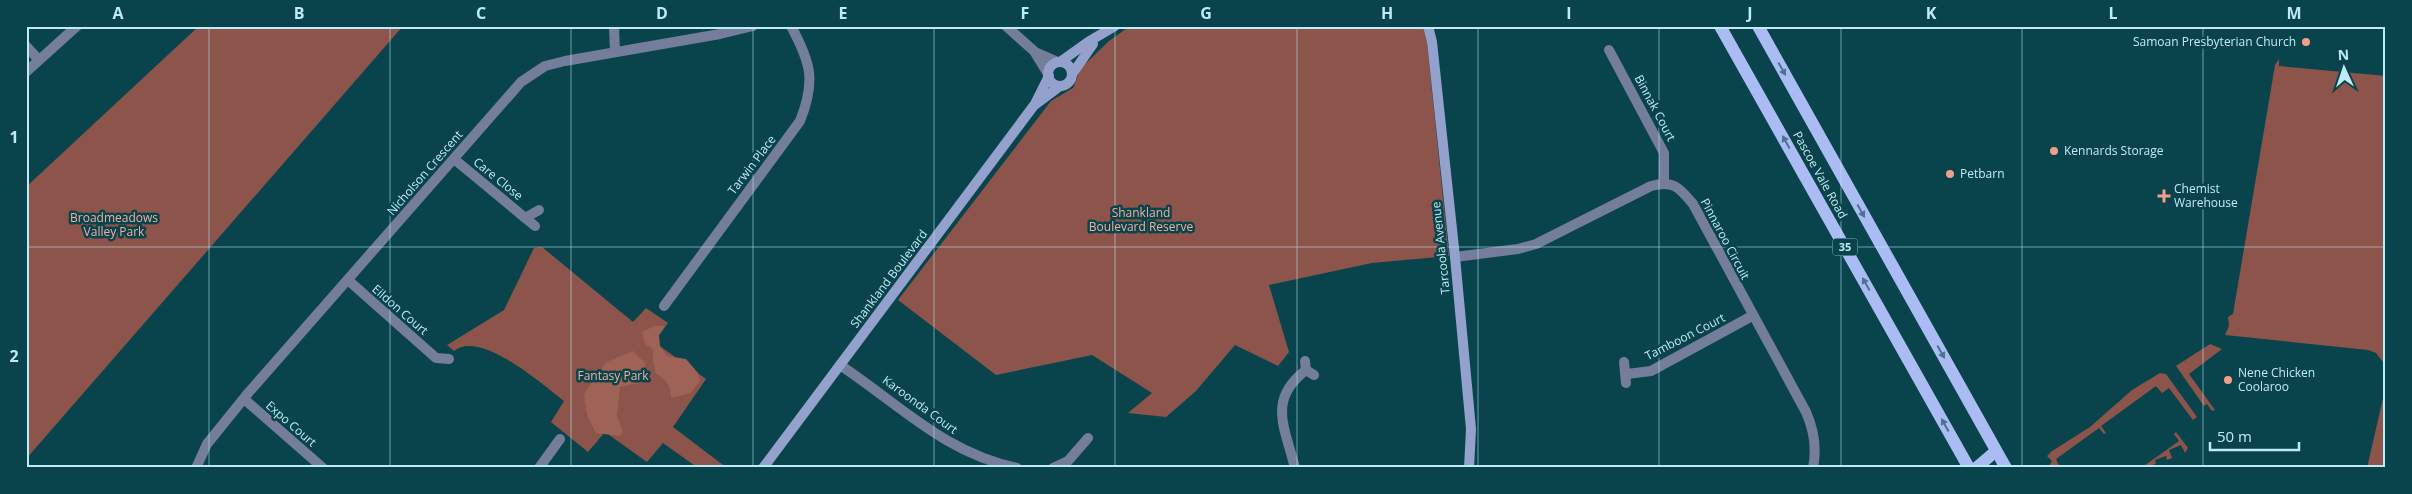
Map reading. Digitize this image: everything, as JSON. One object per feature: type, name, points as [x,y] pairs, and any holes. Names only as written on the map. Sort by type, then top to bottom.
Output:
[{"type":"main road","name":"Pascoe Vale Road","points":[[1720,26],[1969,468]]},
{"type":"main road","name":"Pascoe Vale Road","points":[[1758,26],[2004,465]]},
{"type":"main road","points":[[1976,468],[1996,450]]},
{"type":"main road","points":[[1985,468],[2004,465]]},
{"type":"street","points":[[26,72],[77,26]]},
{"type":"street","points":[[614,26],[615,52]]},
{"type":"street","name":"Nicholson Crescent","points":[[196,468],[207,444],[244,399],[502,102],[532,74],[545,66],[720,34],[753,26]]},
{"type":"street","name":"Tarwin Place","points":[[664,306],[800,121],[810,90],[809,64],[791,26]]},
{"type":"street","points":[[1006,26],[1034,51],[1051,82],[1060,86],[1069,83],[1072,72],[1100,35]]},
{"type":"street","points":[[1048,75],[1051,66],[1115,26]]},
{"type":"street","name":"Tarcoola Avenue","points":[[1428,26],[1433,52],[1455,257],[1470,429],[1469,468]]},
{"type":"street","name":"Binnak Court","points":[[1615,40],[1605,50],[1664,153],[1664,182]]},
{"type":"street","points":[[26,46],[38,60]]},
{"type":"street","points":[[1034,51],[1069,66],[1072,72]]},
{"type":"street","name":"Shankland Boulevard","points":[[763,468],[1035,104],[1048,75]]},
{"type":"street","name":"Shankland Boulevard","points":[[1035,104],[1060,86]]},
{"type":"street","name":"Care Close","points":[[454,159],[535,226]]},
{"type":"street","points":[[1455,257],[1518,249],[1536,244],[1651,186],[1664,182]]},
{"type":"street","name":"Pinnaroo Circuit","points":[[1664,182],[1674,185],[1693,204],[1752,316],[1794,388],[1812,426],[1814,439],[1813,468]]},
{"type":"street","name":"Care Close","points":[[526,218],[540,210]]},
{"type":"street","name":"Eildon Court","points":[[348,280],[432,361],[449,359]]},
{"type":"street","name":"Tamboon Court","points":[[1624,362],[1626,378],[1651,371],[1752,316]]},
{"type":"street","name":"Karoonda Court","points":[[840,365],[952,444],[979,458],[1017,468]]},
{"type":"street","points":[[1295,468],[1284,425],[1283,398],[1294,379],[1308,369]]},
{"type":"street","name":"Expo Court","points":[[244,399],[322,468]]},
{"type":"street","points":[[539,468],[561,438]]},
{"type":"street","points":[[1053,468],[1068,461],[1088,438]]},
{"type":"green space","name":"Broadmeadows Valley Park","points":[[199,26],[403,26],[26,459],[26,187]]},
{"type":"green space","name":"Shankland Boulevard Reserve","points":[[1130,26],[1423,26],[1427,43],[1449,256],[1372,263],[1269,285],[1289,352],[1278,366],[1235,345],[1196,391],[1166,417],[1128,413],[1152,393],[1092,355],[996,375],[898,300],[1051,101],[1073,88],[1081,68],[1109,41]]},
{"type":"green space","points":[[2279,59],[2279,66],[2386,76],[2386,366],[2376,353],[2368,350],[2225,335],[2229,326],[2228,317],[2233,314],[2275,65]]},
{"type":"green space","name":"Fantasy Park","points":[[542,247],[633,322],[646,308],[668,323],[654,342],[706,379],[673,427],[727,468],[698,468],[663,443],[647,462],[605,432],[588,452],[551,422],[564,401],[542,383],[495,353],[479,347],[465,346],[454,351],[447,345],[504,310],[534,248]]},
{"type":"green space","points":[[654,326],[665,326],[659,335],[660,346],[667,356],[686,359],[698,373],[700,381],[691,393],[671,398],[668,383],[656,374],[653,349],[645,344],[642,332]]},
{"type":"green space","points":[[2210,344],[2222,349],[2189,374],[2215,410],[2212,411],[2207,404],[2204,406],[2176,366]]},
{"type":"green space","points":[[633,351],[645,363],[645,382],[620,387],[617,416],[623,432],[620,436],[596,433],[587,415],[584,394],[606,362]]},
{"type":"green space","points":[[2160,373],[2166,374],[2197,417],[2193,420],[2169,388],[2162,393],[2156,386],[2101,426],[2106,433],[2104,434],[2099,428],[2056,459],[2060,468],[2048,468],[2052,461],[2047,456],[2052,451],[2090,427],[2132,390]]},
{"type":"green space","points":[[2386,385],[2386,450],[2382,468],[2367,468]]},
{"type":"green space","points":[[2176,432],[2188,448],[2185,453],[2181,445],[2169,450],[2172,458],[2167,460],[2166,456],[2155,460],[2156,464],[2141,468],[2179,441],[2174,434]]},
{"type":"place","name":"Samoan Presbyterian Church","points":[[2306,42]]},
{"type":"place","name":"Kennards Storage","points":[[2054,151]]},
{"type":"place","name":"Petbarn","points":[[1950,174]]},
{"type":"place","name":"Chemist Warehouse","points":[[2164,196]]},
{"type":"place","name":"Nene Chicken Coolaroo","points":[[2228,380]]}]
